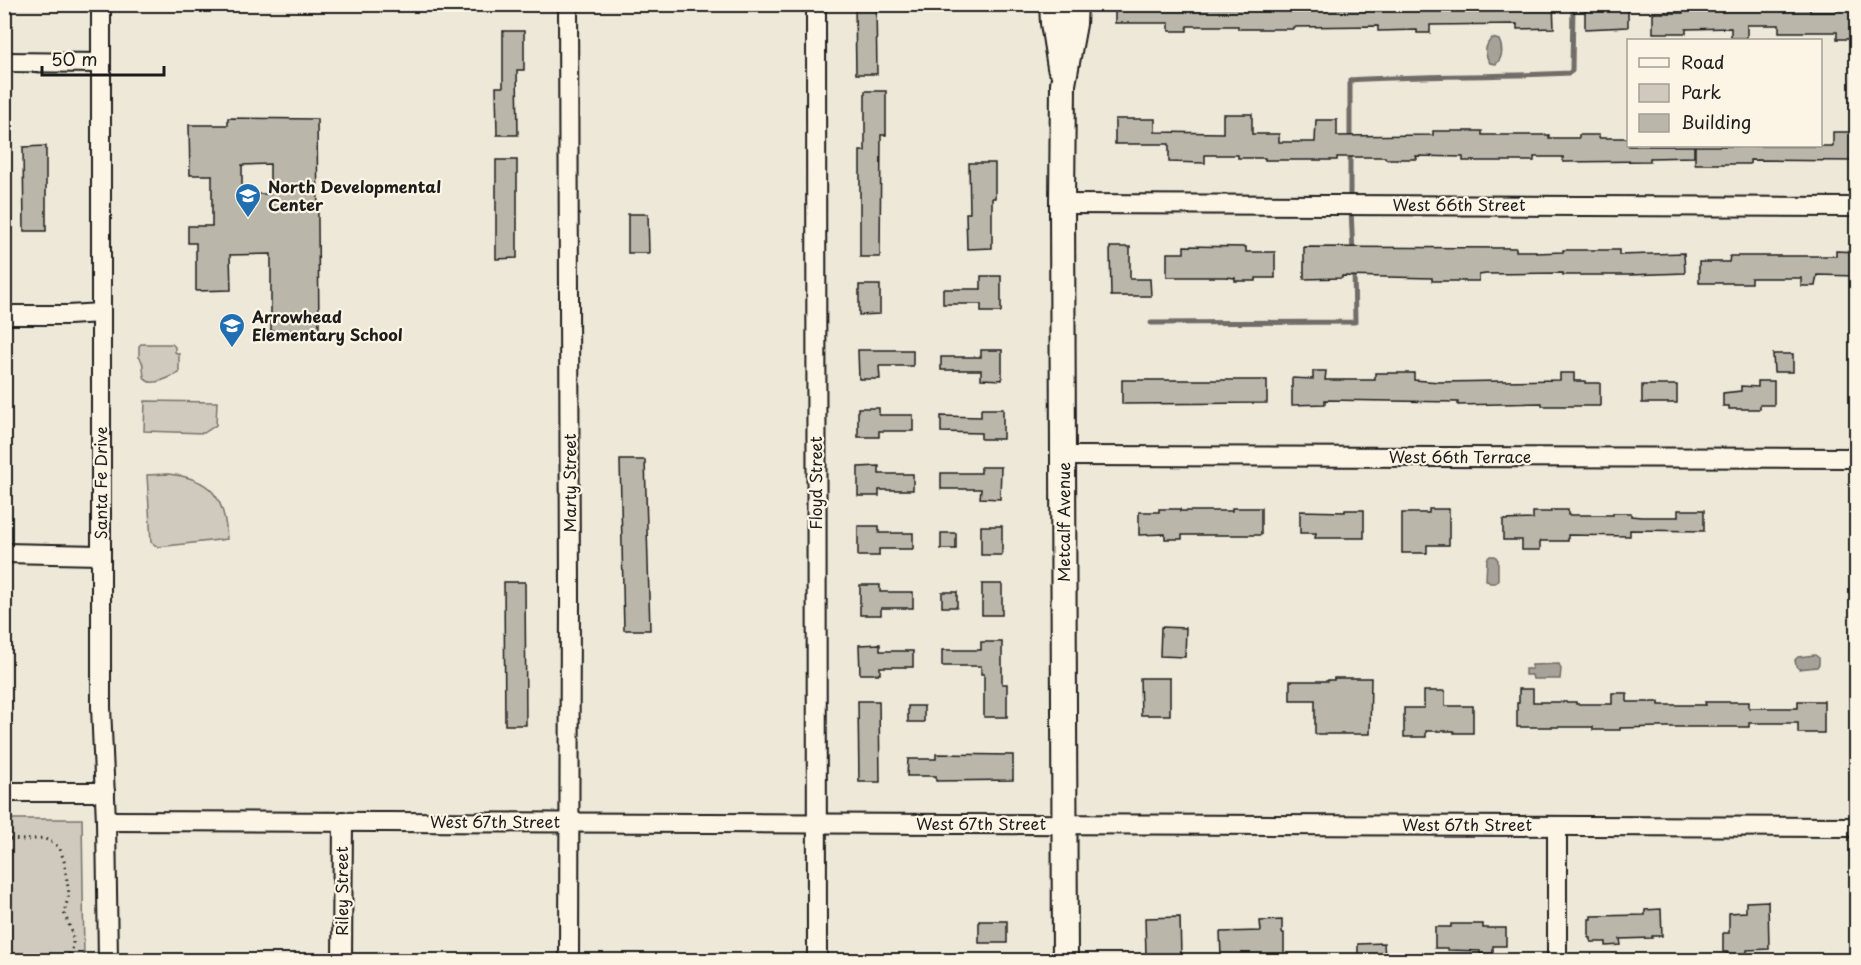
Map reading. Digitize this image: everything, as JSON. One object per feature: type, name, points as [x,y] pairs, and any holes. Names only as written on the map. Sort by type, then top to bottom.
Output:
[{"type":"main road","name":"Metcalf Avenue","points":[[1052,4],[1063,84],[1065,960]]},
{"type":"main road","name":"Metcalf Avenue","points":[[1063,84],[1074,24],[1075,4]]},
{"type":"street","name":"Santa Fe Drive","points":[[101,4],[101,707],[106,821],[108,960]]},
{"type":"street","name":"Marty Street","points":[[568,4],[569,960]]},
{"type":"street","name":"Floyd Street","points":[[816,4],[817,960]]},
{"type":"street","points":[[4,62],[101,63]]},
{"type":"street","name":"West 66th Street","points":[[1062,204],[1857,207]]},
{"type":"street","points":[[4,315],[101,313]]},
{"type":"street","name":"West 66th Terrace","points":[[1064,456],[1857,458]]},
{"type":"street","points":[[4,553],[100,555]]},
{"type":"street","points":[[4,792],[105,792]]},
{"type":"street","name":"West 67th Street","points":[[106,821],[1857,827]]},
{"type":"street","name":"Riley Street","points":[[342,960],[343,821]]},
{"type":"street","points":[[1557,826],[1557,960]]},
{"type":"path","points":[[4,839],[43,838],[60,849],[69,894],[64,913],[73,939],[73,947],[66,960]]},
{"type":"green space","points":[[141,344],[172,344],[175,352],[179,354],[179,373],[159,381],[146,380],[139,357]]},
{"type":"green space","points":[[145,401],[217,402],[216,425],[204,433],[144,431]]},
{"type":"green space","points":[[168,474],[195,480],[213,492],[223,512],[227,539],[158,547],[151,542],[147,475]]},
{"type":"green space","points":[[5,819],[82,819],[84,960],[5,960]]},
{"type":"shaded area","points":[[1492,38],[1499,40],[1501,46],[1502,53],[1496,64],[1490,63],[1486,53]]},
{"type":"shaded area","points":[[1495,556],[1498,560],[1498,581],[1495,583],[1486,580],[1487,559]]},
{"type":"shaded area","points":[[1815,655],[1819,658],[1817,667],[1799,669],[1796,666],[1795,660],[1798,657]]},
{"type":"shaded area","points":[[1559,664],[1560,679],[1533,679],[1532,675],[1525,675],[1525,669],[1532,669],[1532,665]]},
{"type":"building","points":[[855,4],[876,4],[877,74],[856,74]]},
{"type":"building","points":[[1115,4],[1238,7],[1238,4],[1270,4],[1270,8],[1360,7],[1360,9],[1395,8],[1395,4],[1430,4],[1430,7],[1473,6],[1477,11],[1517,10],[1517,5],[1553,4],[1554,28],[1517,29],[1517,24],[1430,25],[1430,33],[1417,33],[1417,30],[1378,31],[1378,26],[1238,29],[1238,26],[1187,26],[1187,31],[1169,31],[1169,23],[1115,23]]},
{"type":"building","points":[[1585,4],[1628,5],[1628,27],[1585,29]]},
{"type":"building","points":[[1810,4],[1810,12],[1837,12],[1837,6],[1857,6],[1857,39],[1837,39],[1837,32],[1779,32],[1779,25],[1747,25],[1747,38],[1731,38],[1731,28],[1686,29],[1686,33],[1653,33],[1653,13],[1683,13],[1683,8],[1711,8],[1710,5]]},
{"type":"building","points":[[503,31],[524,31],[524,70],[517,70],[518,135],[497,135],[496,87],[503,87]]},
{"type":"building","points":[[865,91],[886,91],[886,135],[881,135],[880,257],[860,257],[860,151],[865,151]]},
{"type":"building","points":[[1223,114],[1252,114],[1252,134],[1279,134],[1279,142],[1315,142],[1316,120],[1337,120],[1337,136],[1433,135],[1433,131],[1482,131],[1482,135],[1549,135],[1549,138],[1599,135],[1599,138],[1627,138],[1627,147],[1694,147],[1694,157],[1650,158],[1650,161],[1563,162],[1563,157],[1534,157],[1534,161],[1463,161],[1463,157],[1416,156],[1417,159],[1337,157],[1337,160],[1265,160],[1265,158],[1238,158],[1238,155],[1205,155],[1205,163],[1169,162],[1169,144],[1115,144],[1115,119],[1155,119],[1155,132],[1223,133]]},
{"type":"building","name":"Arrowhead Elementary School","points":[[228,118],[317,119],[319,330],[271,331],[271,254],[230,255],[231,290],[196,291],[196,243],[188,243],[188,226],[212,226],[212,175],[190,175],[189,125],[228,125]],"holes":[[[270,164],[270,194],[242,194],[242,165]]]},
{"type":"building","points":[[1833,132],[1857,132],[1855,161],[1750,160],[1750,164],[1695,164],[1695,147],[1833,146]]},
{"type":"building","points":[[46,146],[46,231],[24,231],[23,147]]},
{"type":"building","points":[[496,160],[517,160],[517,258],[496,259]]},
{"type":"building","points":[[969,163],[995,163],[992,248],[967,249],[966,213],[970,213]]},
{"type":"building","points":[[628,214],[648,214],[649,253],[628,253]]},
{"type":"building","points":[[1184,246],[1246,247],[1246,252],[1275,252],[1275,278],[1235,281],[1235,278],[1226,277],[1167,277],[1167,253],[1184,253]]},
{"type":"building","points":[[1110,247],[1130,247],[1130,279],[1150,279],[1151,296],[1111,296]]},
{"type":"building","points":[[1304,247],[1516,248],[1516,251],[1536,251],[1536,253],[1563,252],[1563,250],[1619,250],[1619,255],[1684,253],[1685,273],[1486,274],[1479,275],[1479,281],[1342,276],[1342,278],[1304,279]]},
{"type":"building","points":[[1836,251],[1857,252],[1857,276],[1817,275],[1815,286],[1801,286],[1801,278],[1751,278],[1751,283],[1699,283],[1699,262],[1729,262],[1730,256],[1836,256]]},
{"type":"building","points":[[981,276],[1001,276],[1001,312],[981,312],[981,304],[943,304],[943,289],[981,289]]},
{"type":"building","points":[[859,285],[880,285],[880,314],[859,315]]},
{"type":"building","points":[[858,350],[913,350],[913,366],[879,366],[880,379],[859,379]]},
{"type":"building","points":[[981,350],[1002,350],[1002,380],[981,379],[981,370],[941,370],[941,357],[981,357]]},
{"type":"building","points":[[1773,354],[1793,354],[1793,372],[1774,372]]},
{"type":"building","points":[[1313,371],[1326,371],[1325,380],[1375,380],[1375,373],[1414,373],[1414,380],[1440,382],[1560,380],[1560,373],[1574,373],[1574,381],[1600,383],[1600,406],[1542,406],[1542,403],[1458,405],[1458,402],[1325,400],[1325,404],[1292,405],[1292,378],[1313,379]]},
{"type":"building","points":[[1122,380],[1267,380],[1267,403],[1122,404]]},
{"type":"building","points":[[1758,381],[1774,381],[1774,405],[1760,405],[1760,409],[1729,409],[1729,406],[1723,406],[1723,393],[1741,391],[1741,386],[1758,387]]},
{"type":"building","points":[[1642,385],[1677,385],[1677,403],[1642,403]]},
{"type":"building","points":[[858,408],[879,408],[879,415],[913,415],[913,431],[879,431],[879,437],[858,437]]},
{"type":"building","points":[[981,409],[1003,409],[1003,439],[981,439],[981,433],[941,432],[941,416],[981,417]]},
{"type":"building","points":[[620,460],[645,460],[650,630],[624,630]]},
{"type":"building","points":[[879,466],[879,474],[913,474],[913,490],[879,490],[879,496],[858,496],[858,467]]},
{"type":"building","points":[[981,467],[1001,467],[1000,499],[980,498],[981,489],[941,489],[941,473],[981,473]]},
{"type":"building","points":[[1232,508],[1261,508],[1261,535],[1182,535],[1182,539],[1165,539],[1165,534],[1139,535],[1139,512],[1159,512],[1159,509],[1232,511]]},
{"type":"building","points":[[1429,509],[1449,509],[1449,545],[1427,545],[1427,553],[1402,553],[1402,513],[1429,513]]},
{"type":"building","points":[[1345,510],[1364,510],[1364,538],[1315,538],[1316,533],[1300,533],[1300,511],[1345,512]]},
{"type":"building","points":[[1551,510],[1568,510],[1568,515],[1631,513],[1631,516],[1641,517],[1678,517],[1678,510],[1704,510],[1704,531],[1630,530],[1630,536],[1568,535],[1568,541],[1540,541],[1540,550],[1522,550],[1522,540],[1503,540],[1503,520],[1533,519],[1533,512],[1551,512]]},
{"type":"building","points":[[858,526],[879,526],[879,533],[913,533],[913,549],[879,549],[879,556],[858,556]]},
{"type":"building","points":[[981,526],[1002,526],[1002,555],[981,555]]},
{"type":"building","points":[[941,533],[956,533],[956,549],[941,549]]},
{"type":"building","points":[[504,582],[525,582],[526,725],[505,725]]},
{"type":"building","points":[[982,584],[1002,584],[1002,615],[982,615]]},
{"type":"building","points":[[860,585],[880,585],[880,592],[913,592],[913,608],[881,608],[881,615],[860,615]]},
{"type":"building","points":[[942,592],[957,592],[957,607],[942,607]]},
{"type":"building","points":[[1161,627],[1186,628],[1185,657],[1160,656]]},
{"type":"building","points":[[981,642],[1002,642],[1002,684],[1007,684],[1007,717],[984,717],[984,674],[981,674],[981,666],[942,666],[942,650],[981,650]]},
{"type":"building","points":[[880,644],[880,651],[913,651],[913,667],[880,667],[880,674],[860,674],[859,645]]},
{"type":"building","points":[[1140,678],[1170,678],[1170,715],[1141,715]]},
{"type":"building","points":[[1334,678],[1371,678],[1370,734],[1315,734],[1315,700],[1290,700],[1290,681],[1328,681]]},
{"type":"building","points":[[1519,689],[1533,689],[1533,702],[1576,702],[1576,704],[1612,704],[1612,693],[1627,693],[1627,702],[1659,702],[1659,705],[1749,702],[1749,708],[1798,708],[1798,701],[1824,701],[1824,733],[1798,733],[1798,723],[1749,723],[1749,727],[1659,727],[1620,728],[1620,730],[1593,730],[1593,727],[1517,727]]},
{"type":"building","points":[[1424,691],[1445,691],[1445,706],[1473,706],[1473,733],[1426,731],[1426,737],[1404,737],[1404,708],[1424,708]]},
{"type":"building","points":[[858,701],[879,701],[880,782],[859,782]]},
{"type":"building","points":[[908,706],[924,706],[924,722],[908,722]]},
{"type":"building","points":[[936,754],[1013,755],[1013,780],[936,781],[936,776],[907,776],[908,759],[936,759]]},
{"type":"building","points":[[1768,901],[1769,949],[1747,950],[1747,959],[1727,959],[1727,952],[1723,952],[1723,933],[1729,933],[1729,913],[1746,912],[1746,902]]},
{"type":"building","points":[[1661,909],[1662,936],[1620,939],[1621,945],[1606,946],[1606,942],[1591,942],[1589,938],[1591,916],[1645,915],[1645,910]]},
{"type":"building","points":[[1180,917],[1181,955],[1146,956],[1145,918]]},
{"type":"building","points":[[1282,920],[1284,956],[1221,956],[1220,932],[1261,931],[1260,921]]},
{"type":"building","points":[[979,921],[1007,921],[1007,943],[979,943]]},
{"type":"building","points":[[1451,924],[1483,924],[1483,928],[1506,928],[1506,946],[1493,946],[1493,954],[1435,948],[1435,927],[1451,927]]},
{"type":"building","points":[[1384,943],[1385,960],[1358,960],[1358,944]]},
{"type":"waterway","points":[[1350,140],[1350,80],[1569,73],[1572,71],[1573,4]]},
{"type":"waterway","points":[[1350,150],[1350,200]]},
{"type":"waterway","points":[[1351,210],[1353,254]]},
{"type":"waterway","points":[[1151,323],[1355,322],[1354,270]]},
{"type":"place","name":"North Developmental Center","points":[[248,219]]},
{"type":"place","name":"Arrowhead Elementary School","points":[[232,349]]}]
